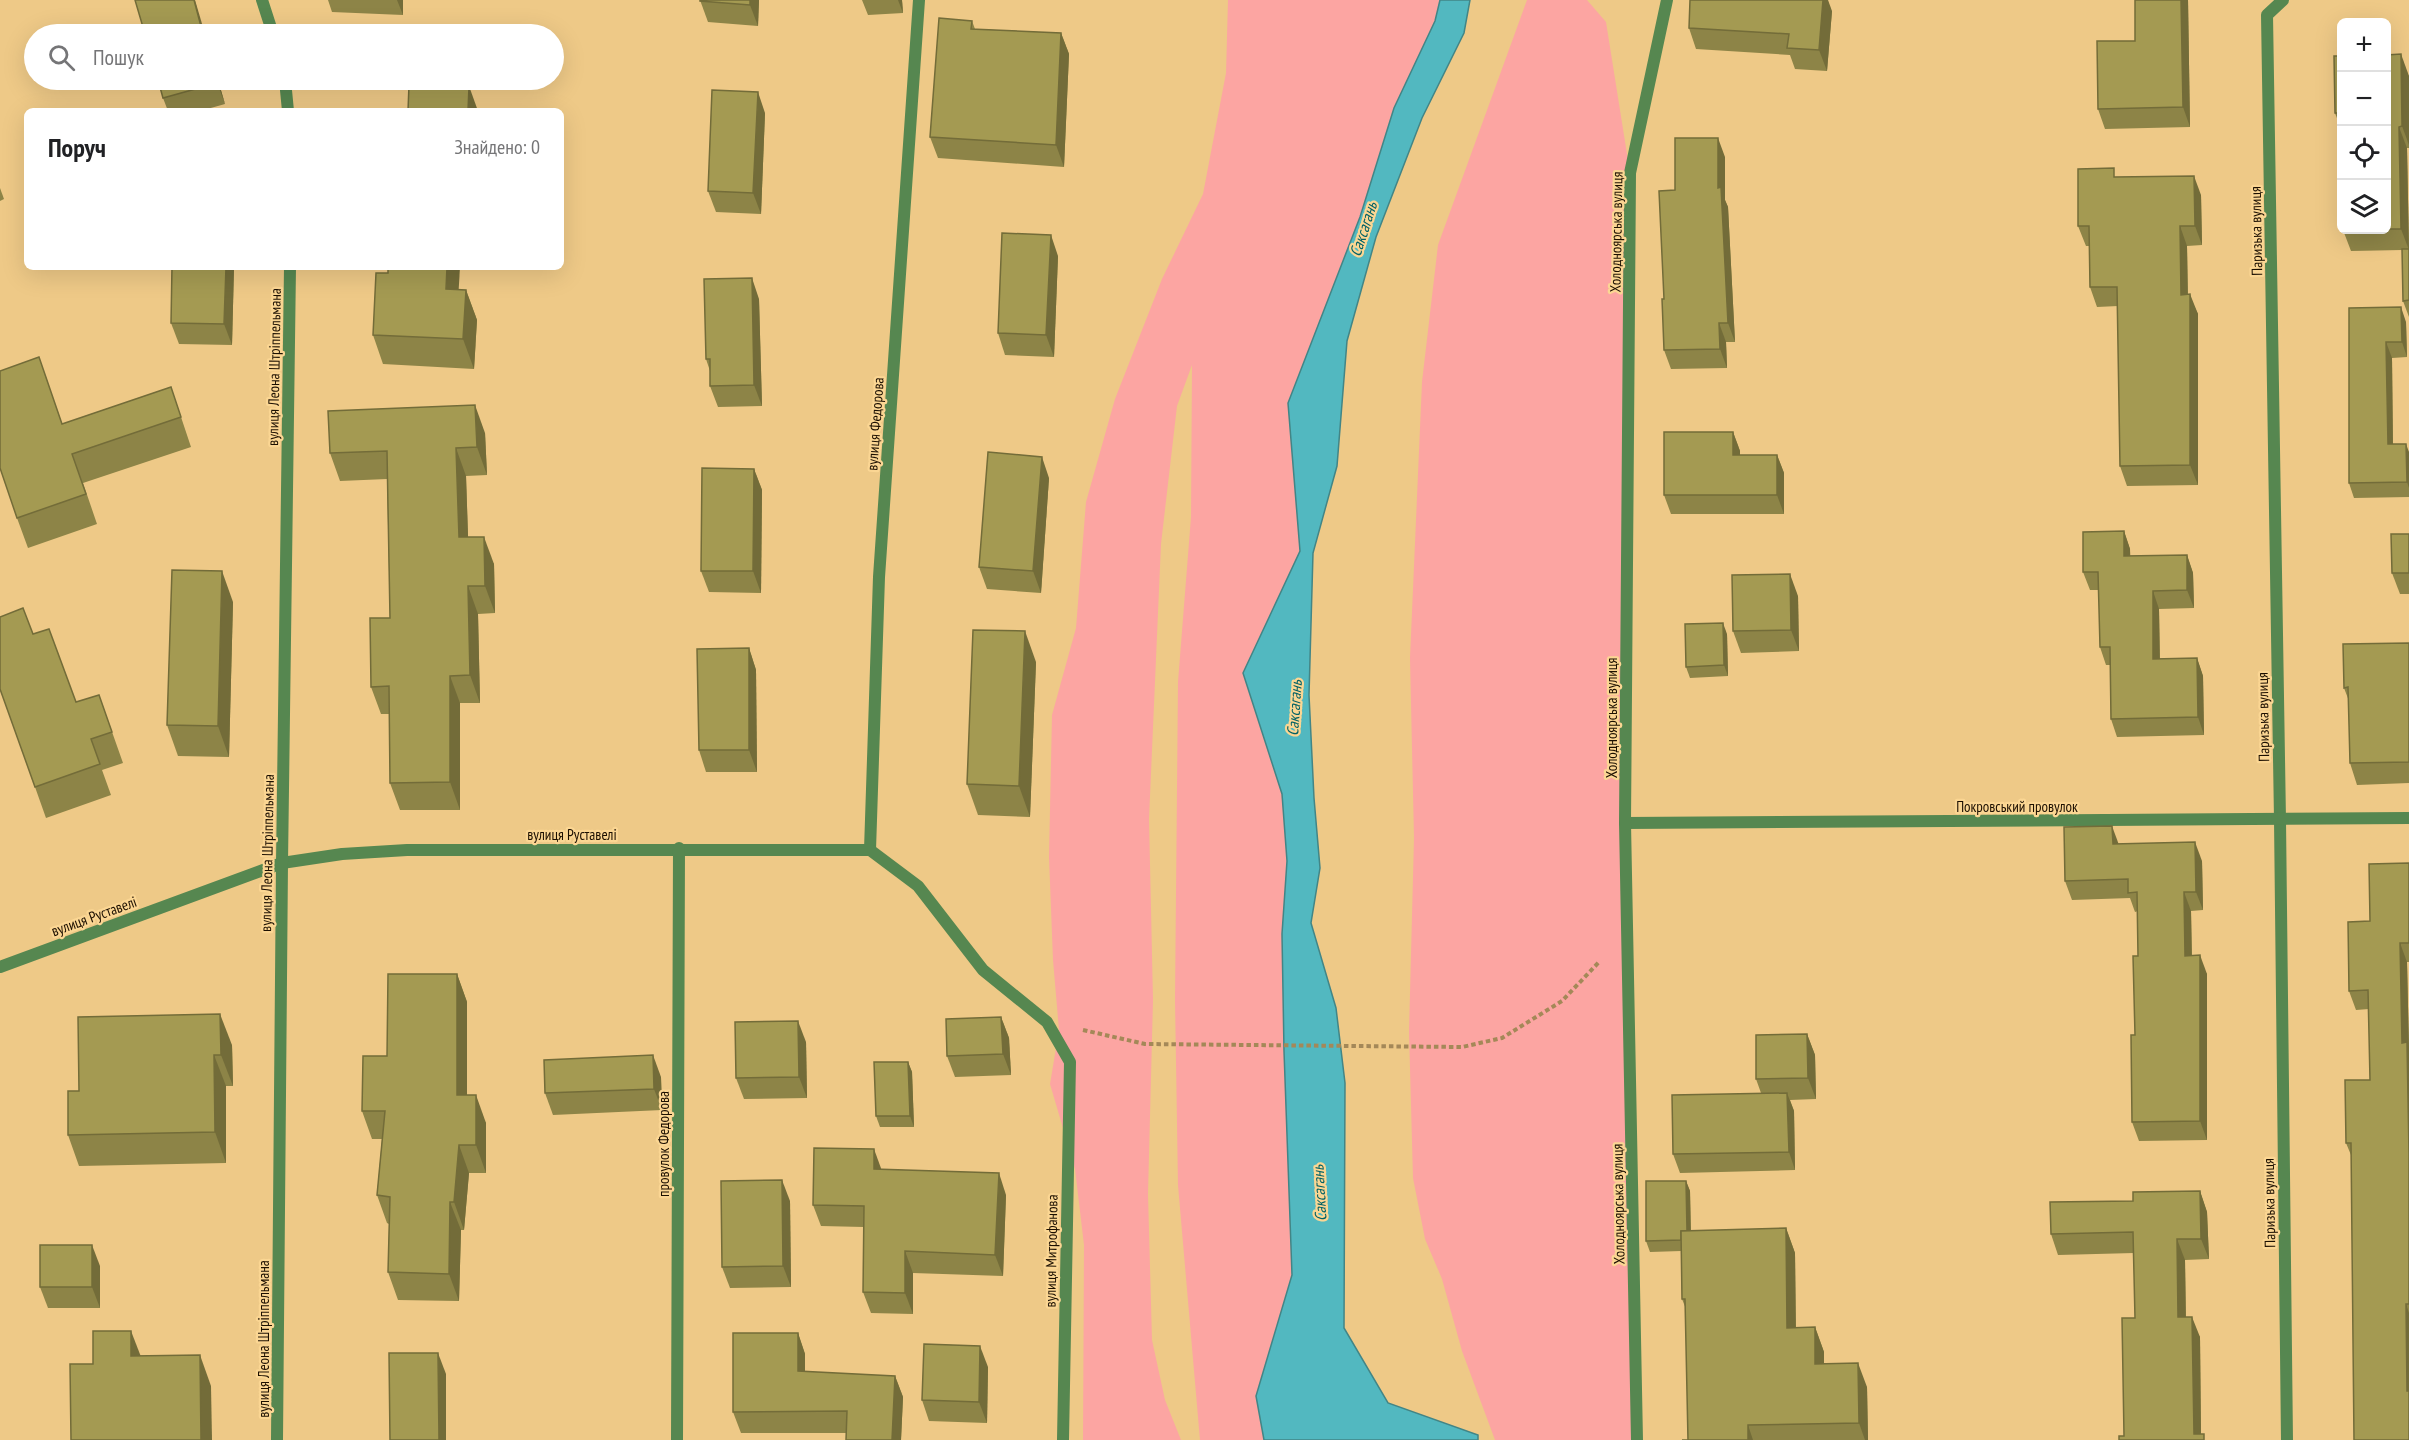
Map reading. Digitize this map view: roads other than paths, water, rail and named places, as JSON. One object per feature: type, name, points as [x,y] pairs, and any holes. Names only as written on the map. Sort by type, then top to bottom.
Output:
[{"type":"street","points":[[262,0],[270,24]]},
{"type":"street","name":"вулиця Федорова","points":[[870,850],[879,577],[919,0]]},
{"type":"street","name":"Холодноярська вулиця","points":[[1637,1440],[1625,823],[1630,173],[1667,0]]},
{"type":"street","name":"Паризька вулиця","points":[[2283,0],[2267,15],[2287,1440]]},
{"type":"street","points":[[286,90],[288,108]]},
{"type":"street","name":"вулиця Леона Штріппельмана","points":[[277,1440],[290,270]]},
{"type":"street","name":"Покровський провулок","points":[[1625,823],[2409,818]]},
{"type":"street","name":"вулиця Руставелі","points":[[0,967],[282,863],[342,854],[407,850],[680,848],[870,850]]},
{"type":"street","name":"провулок Федорова","points":[[676,1440],[680,848]]},
{"type":"street","name":"вулиця Митрофанова","points":[[870,850],[918,886],[983,970],[1047,1022],[1070,1062],[1063,1440]]},
{"type":"water","name":"Саксагань","points":[[1440,0],[1470,0],[1464,33],[1422,118],[1376,237],[1347,341],[1337,466],[1313,553],[1309,695],[1320,868],[1311,923],[1336,1008],[1345,1083],[1344,1328],[1388,1403],[1478,1435],[1478,1440],[1264,1440],[1256,1396],[1292,1275],[1282,934],[1287,861],[1282,794],[1243,673],[1300,551],[1288,403],[1360,217],[1394,108],[1435,21]]}]
